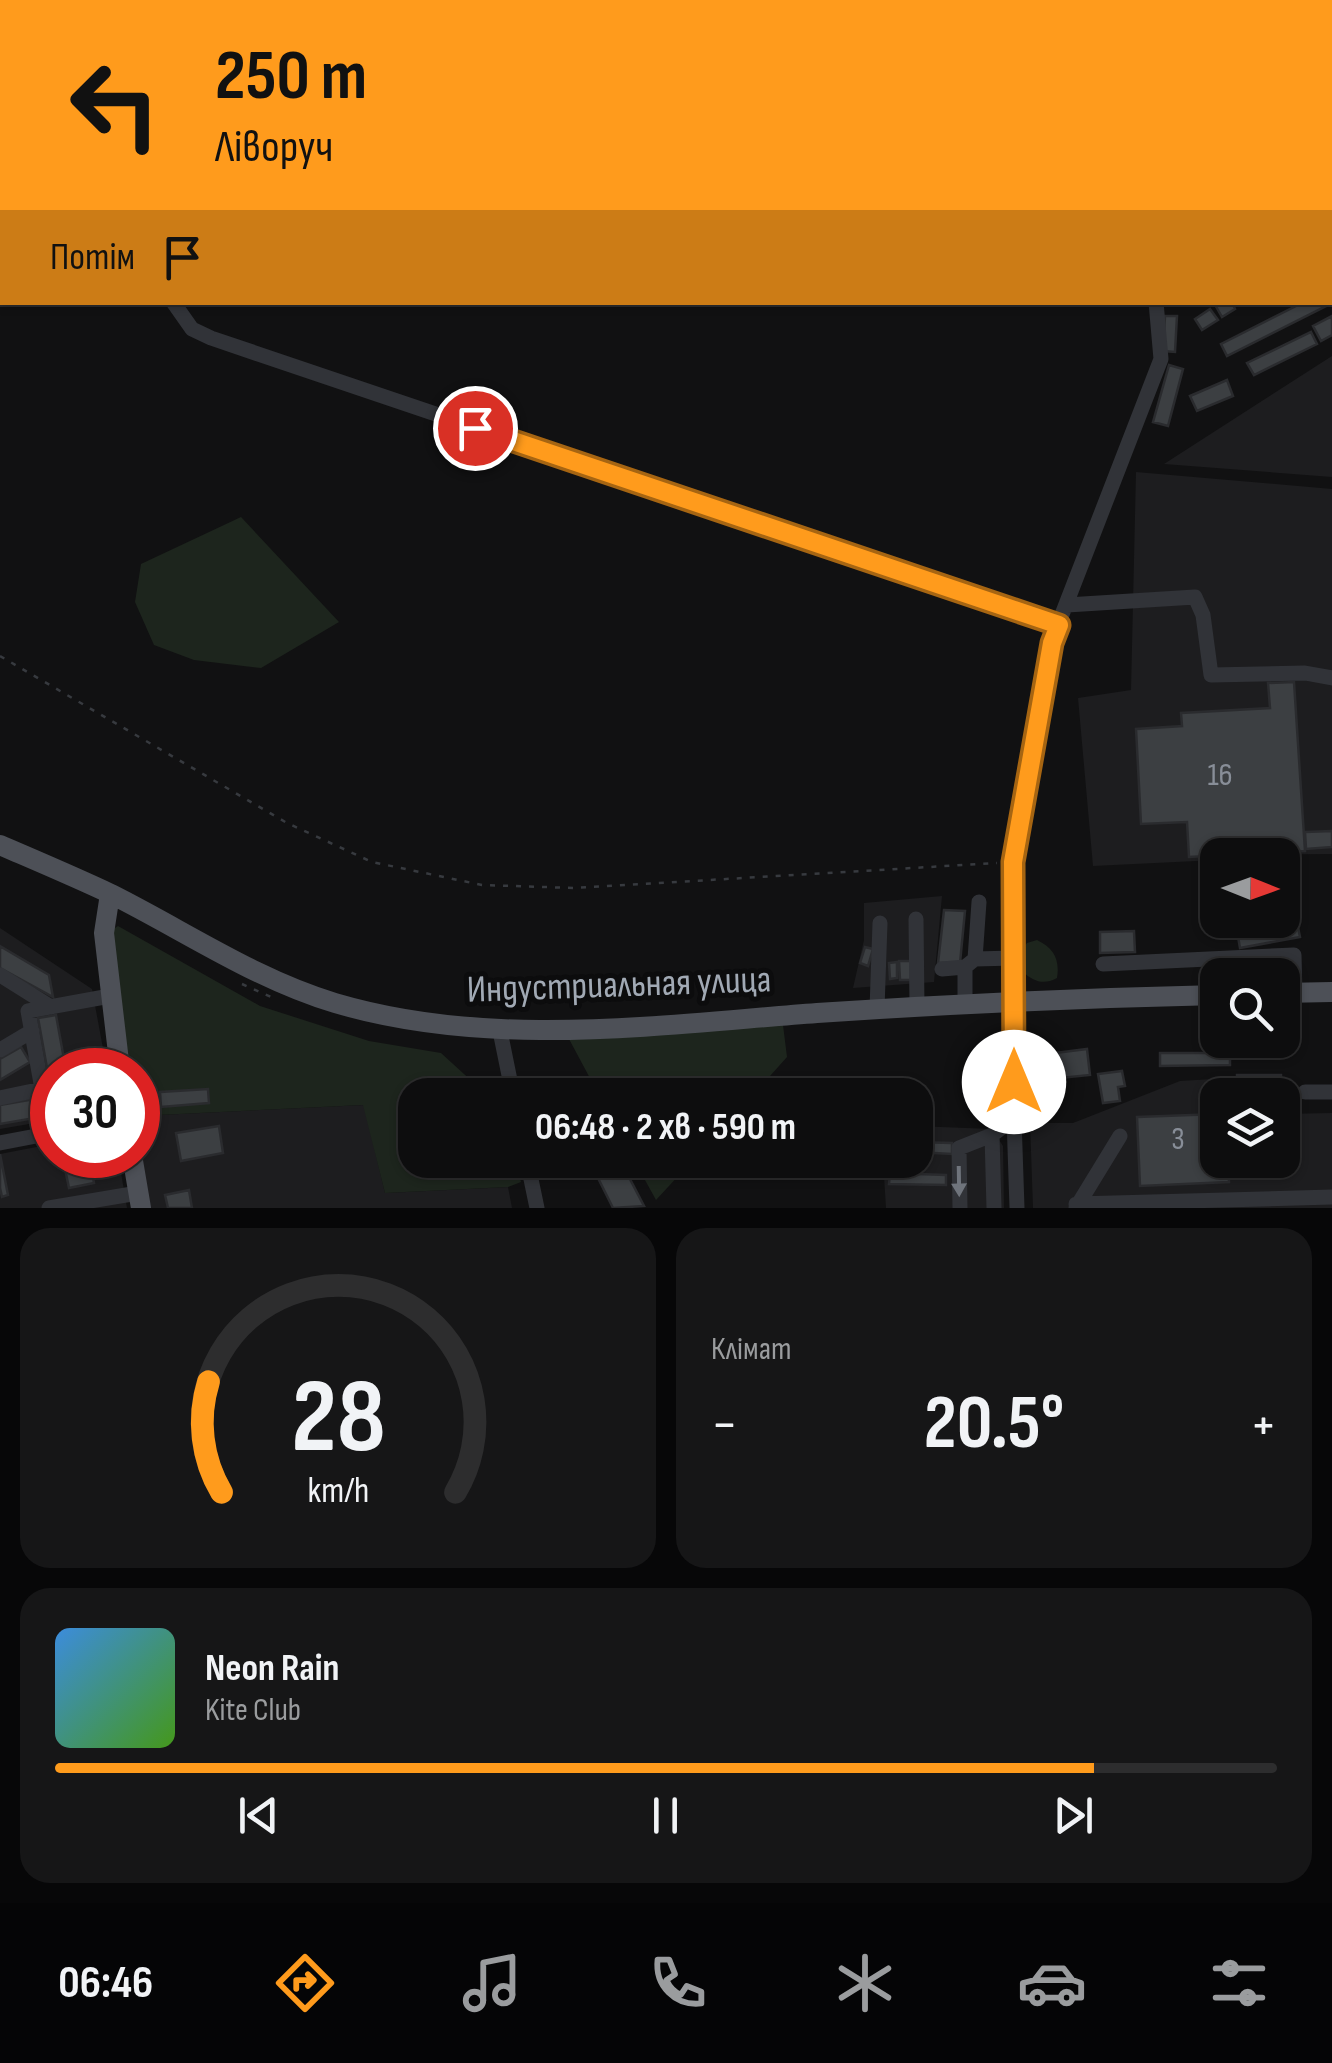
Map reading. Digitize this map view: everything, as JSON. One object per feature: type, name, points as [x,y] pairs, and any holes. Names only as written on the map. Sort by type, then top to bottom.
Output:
[{"type":"main road","name":"Индустриальная улица","points":[[0,845],[110,894],[271,980],[320,997],[424,1022],[500,1030],[623,1027],[1014,1000],[1200,995]]},
{"type":"main road","points":[[110,894],[104,933],[117,1048]]},
{"type":"main road","points":[[1300,993],[1332,992]]},
{"type":"street","points":[[175,305],[192,330],[211,338],[1059,625]]},
{"type":"street","points":[[1018,1208],[1013,862],[1052,643],[1161,359],[1156,305]]},
{"type":"street","points":[[1066,605],[1195,597],[1204,616],[1210,675],[1305,673],[1332,678]]},
{"type":"street","points":[[965,1003],[979,902]]},
{"type":"street","points":[[916,919],[917,1006]]},
{"type":"street","points":[[877,1009],[880,922]]},
{"type":"street","points":[[1230,958],[1294,955],[1294,958]]},
{"type":"street","points":[[942,969],[1014,958]]},
{"type":"street","points":[[1103,964],[1200,959]]},
{"type":"street","points":[[0,975],[52,1007]]},
{"type":"street","points":[[0,1098],[42,1089],[28,1011],[110,996]]},
{"type":"street","points":[[500,1030],[510,1078]]},
{"type":"street","points":[[0,1050],[32,1032]]},
{"type":"street","points":[[1306,1092],[1332,1092]]},
{"type":"street","points":[[960,1208],[959,1148],[992,1135],[1014,1118]]},
{"type":"street","points":[[992,1135],[994,1208]]},
{"type":"street","points":[[1076,1206],[1120,1136]]},
{"type":"street","points":[[0,1143],[30,1137]]},
{"type":"street","points":[[531,1178],[537,1208]]},
{"type":"street","points":[[1076,1206],[1314,1203],[1332,1197]]},
{"type":"street","points":[[49,1208],[140,1201]]},
{"type":"path","points":[[0,656],[287,823],[372,862],[482,886],[574,888],[1013,862]]},
{"type":"shaded area","points":[[1332,356],[1332,477],[1164,464]]},
{"type":"shaded area","points":[[1136,472],[1332,489],[1332,854],[1300,854],[1300,838],[1200,838],[1200,861],[1093,866],[1078,698],[1131,690]]},
{"type":"shaded area","points":[[241,517],[339,622],[261,668],[194,660],[154,645],[135,602],[141,564]]},
{"type":"shaded area","points":[[942,896],[934,982],[853,988],[864,940],[864,903]]},
{"type":"shaded area","points":[[118,926],[260,1006],[369,1041],[441,1053],[468,1078],[398,1078],[398,1178],[520,1178],[521,1182],[508,1187],[385,1193],[363,1105],[160,1115],[160,1048],[122,1048],[107,933]]},
{"type":"shaded area","points":[[0,928],[92,989],[103,1048],[30,1048],[30,1124],[0,1129]]},
{"type":"shaded area","points":[[1037,940],[1052,951],[1058,966],[1057,978],[1039,981],[1023,972],[1023,948]]},
{"type":"shaded area","points":[[783,1025],[787,1057],[768,1078],[590,1078],[569,1039]]},
{"type":"shaded area","points":[[1200,1080],[1200,1178],[1300,1178],[1300,1114],[1332,1113],[1332,1208],[1033,1208],[1030,1123],[1073,1123],[1180,1081]]},
{"type":"shaded area","points":[[364,1105],[385,1193],[508,1187],[512,1208],[147,1208],[142,1178],[160,1178],[160,1115]]},
{"type":"shaded area","points":[[933,1127],[992,1129],[1003,1146],[1004,1208],[886,1208],[884,1178],[933,1178]]},
{"type":"shaded area","points":[[30,1148],[30,1178],[122,1178],[127,1208],[0,1208],[0,1154]]},
{"type":"shaded area","points":[[644,1178],[676,1178],[656,1200]]},
{"type":"building","points":[[1215,305],[1233,305],[1235,309],[1222,317]]},
{"type":"building","points":[[1298,305],[1328,305],[1227,356],[1221,344]]},
{"type":"building","points":[[1210,309],[1218,320],[1202,330],[1195,319]]},
{"type":"building","points":[[1165,316],[1177,316],[1175,352],[1163,351]]},
{"type":"building","points":[[1332,316],[1332,335],[1321,341],[1313,326]]},
{"type":"building","points":[[1311,332],[1317,344],[1254,375],[1247,363]]},
{"type":"building","points":[[1169,365],[1183,369],[1168,426],[1153,422]]},
{"type":"building","points":[[1227,380],[1233,396],[1197,411],[1190,396]]},
{"type":"building","points":[[1294,682],[1305,851],[1300,851],[1300,838],[1200,838],[1200,856],[1189,857],[1187,822],[1141,824],[1136,729],[1182,726],[1181,713],[1270,708],[1268,683]]},
{"type":"building","points":[[1332,831],[1332,847],[1306,849],[1305,832]]},
{"type":"building","points":[[944,910],[965,911],[960,963],[938,963]]},
{"type":"building","points":[[1134,931],[1135,952],[1100,953],[1100,932]]},
{"type":"building","points":[[1238,938],[1295,938],[1240,948]]},
{"type":"building","points":[[0,946],[49,975],[53,997],[0,968]]},
{"type":"building","points":[[865,947],[873,949],[868,966],[860,963]]},
{"type":"building","points":[[899,961],[911,961],[911,980],[900,980]]},
{"type":"building","points":[[897,962],[897,978],[890,979],[889,963]]},
{"type":"building","points":[[56,1015],[62,1048],[43,1048],[38,1018]]},
{"type":"building","points":[[21,1047],[30,1062],[0,1080],[0,1059]]},
{"type":"building","points":[[1087,1049],[1090,1075],[1051,1079],[1047,1054]]},
{"type":"building","points":[[1160,1053],[1230,1058],[1230,1065],[1160,1066]]},
{"type":"building","points":[[1122,1071],[1125,1086],[1118,1087],[1120,1101],[1103,1103],[1098,1074]]},
{"type":"building","points":[[1237,1075],[1281,1075],[1281,1078]]},
{"type":"building","points":[[208,1089],[209,1103],[161,1107],[160,1092]]},
{"type":"building","points":[[30,1100],[30,1119],[0,1124],[0,1105]]},
{"type":"building","points":[[1200,1115],[1200,1178],[1229,1178],[1229,1182],[1140,1186],[1137,1117]]},
{"type":"building","points":[[219,1126],[223,1153],[181,1161],[176,1133]]},
{"type":"building","points":[[933,1142],[952,1143],[952,1154],[933,1153]]},
{"type":"building","points":[[0,1154],[8,1195],[2,1197],[0,1188]]},
{"type":"building","points":[[946,1175],[946,1185],[889,1184],[890,1178]]},
{"type":"building","points":[[67,1178],[93,1178],[94,1183],[69,1188]]},
{"type":"building","points":[[598,1178],[629,1178],[644,1206],[613,1208]]},
{"type":"building","points":[[189,1190],[192,1208],[168,1208],[165,1195]]},
{"type":"route","points":[[475,428],[1059,625],[1052,643],[1013,862],[1014,1082]]}]
